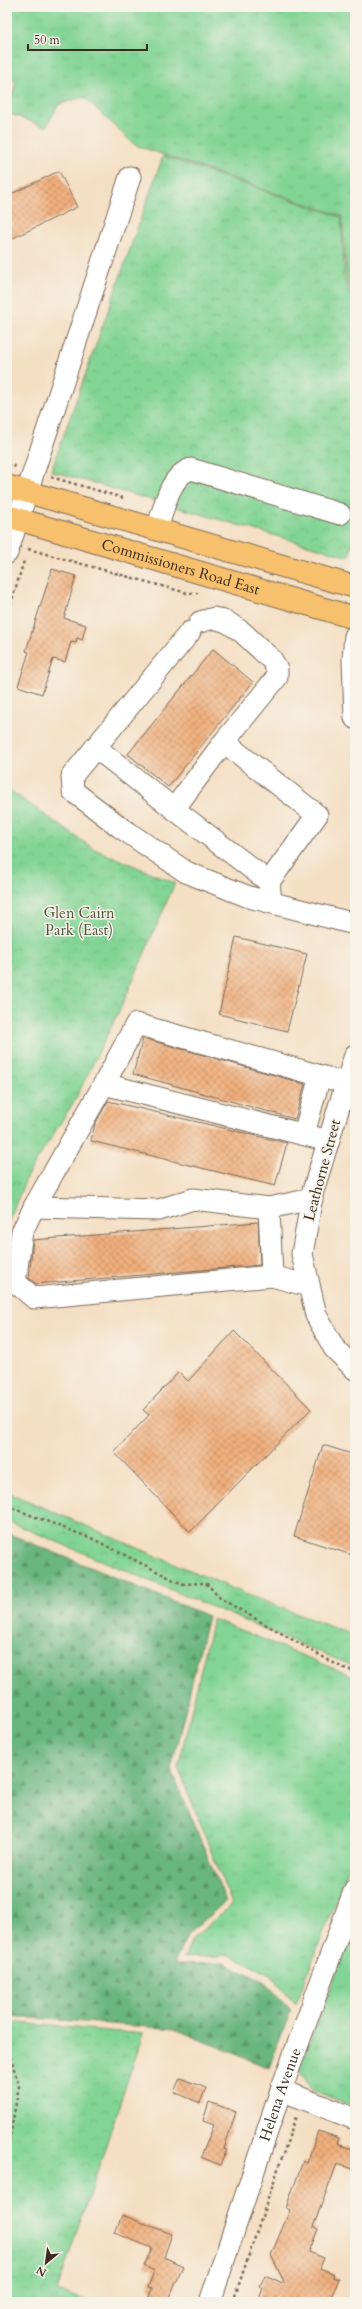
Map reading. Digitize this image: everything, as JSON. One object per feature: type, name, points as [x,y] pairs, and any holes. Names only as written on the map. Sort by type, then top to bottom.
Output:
[{"type":"main road","name":"Commissioners Road East","points":[[17,489],[355,587]]},
{"type":"main road","name":"Commissioners Road East","points":[[12,518],[355,618]]},
{"type":"street","points":[[7,552],[17,489],[35,469],[130,177]]},
{"type":"street","points":[[157,529],[174,483],[181,472],[191,469],[340,514]]},
{"type":"street","points":[[174,809],[224,742],[277,678],[277,669],[272,660],[242,632],[227,622],[214,618],[195,627],[95,747],[72,776],[74,791],[120,827],[186,872],[248,897],[355,924]]},
{"type":"street","points":[[355,636],[352,659],[355,718]]},
{"type":"street","points":[[224,742],[317,815],[269,882],[271,902]]},
{"type":"street","points":[[95,747],[269,882]]},
{"type":"street","points":[[309,1286],[272,1276],[34,1298],[15,1282],[22,1232],[34,1207],[104,1084],[136,1024],[346,1083]]},
{"type":"street","name":"Leathorne Street","points":[[355,1055],[312,1199],[302,1254],[316,1315],[334,1348],[355,1368]]},
{"type":"street","points":[[304,1134],[320,1076]]},
{"type":"street","points":[[104,1084],[329,1141]]},
{"type":"street","points":[[34,1207],[159,1210],[193,1199],[269,1208],[312,1199]]},
{"type":"street","points":[[269,1208],[307,1226]]},
{"type":"street","points":[[269,1208],[272,1276]]},
{"type":"street","name":"Helena Avenue","points":[[210,2302],[281,2090],[355,1889]]},
{"type":"street","points":[[281,2090],[355,2119]]},
{"type":"path","points":[[7,616],[28,548],[187,593],[200,593]]},
{"type":"path","points":[[7,1506],[93,1540],[182,1584],[206,1583],[221,1599],[339,1666],[355,1672]]},
{"type":"path","points":[[7,2045],[20,2086],[7,2153]]},
{"type":"path","points":[[233,2302],[297,2117],[281,2090]]},
{"type":"green space","points":[[7,7],[355,7],[355,299],[347,282],[342,216],[135,145],[84,97],[59,104],[46,127],[8,113],[16,81],[7,78]]},
{"type":"green space","points":[[163,156],[341,217],[345,282],[355,303],[355,534],[349,557],[51,471]]},
{"type":"green space","name":"Glen Cairn Park (East)","points":[[9,790],[94,849],[175,883],[123,1003],[75,1100],[27,1176],[7,1226],[7,793]]},
{"type":"green space","points":[[7,1492],[248,1595],[355,1636],[355,1667],[7,1521]]},
{"type":"green space","points":[[7,1533],[208,1616],[171,1769],[226,1901],[188,1934],[174,1964],[224,1963],[265,1982],[291,2010],[269,2068],[175,2029],[7,2016]]},
{"type":"green space","points":[[213,1619],[355,1677],[355,1850],[296,2004],[271,1975],[229,1955],[184,1958],[192,1939],[232,1904],[178,1767]]},
{"type":"green space","points":[[350,1937],[355,1940],[355,2107],[312,2090],[299,2070]]},
{"type":"green space","points":[[7,2022],[143,2034],[57,2291],[91,2302],[7,2302]]},
{"type":"building","points":[[59,171],[77,207],[7,241],[7,196]]},
{"type":"building","points":[[52,569],[76,576],[64,618],[86,625],[82,640],[77,638],[76,643],[71,642],[65,662],[53,659],[42,694],[18,686],[29,652],[26,651]]},
{"type":"building","points":[[213,649],[253,682],[168,787],[128,754]]},
{"type":"building","points":[[236,937],[307,954],[287,1031],[219,1014]]},
{"type":"building","points":[[143,1038],[305,1084],[295,1119],[133,1074]]},
{"type":"building","points":[[108,1101],[287,1143],[275,1186],[91,1141],[95,1124]]},
{"type":"building","points":[[258,1222],[260,1265],[36,1284],[29,1278],[33,1240]]},
{"type":"building","points":[[234,1331],[311,1409],[190,1532],[114,1452],[149,1415],[143,1410],[179,1372],[188,1381]]},
{"type":"building","points":[[323,1445],[355,1455],[355,1556],[294,1536]]},
{"type":"building","points":[[180,2078],[206,2088],[200,2103],[174,2092]]},
{"type":"building","points":[[209,2102],[236,2112],[224,2149],[227,2150],[220,2165],[201,2157],[214,2125],[203,2121]]},
{"type":"building","points":[[318,2131],[339,2138],[337,2144],[355,2150],[355,2170],[337,2164],[313,2227],[318,2229],[309,2252],[324,2258],[320,2268],[334,2274],[333,2277],[339,2279],[329,2302],[258,2302],[263,2288],[260,2286],[265,2275],[285,2284],[271,2255],[290,2210],[286,2208],[303,2161],[307,2163]]},
{"type":"building","points":[[122,2215],[172,2234],[164,2257],[183,2266],[168,2302],[147,2302],[152,2289],[148,2288],[154,2271],[144,2266],[152,2248],[115,2233]]}]
